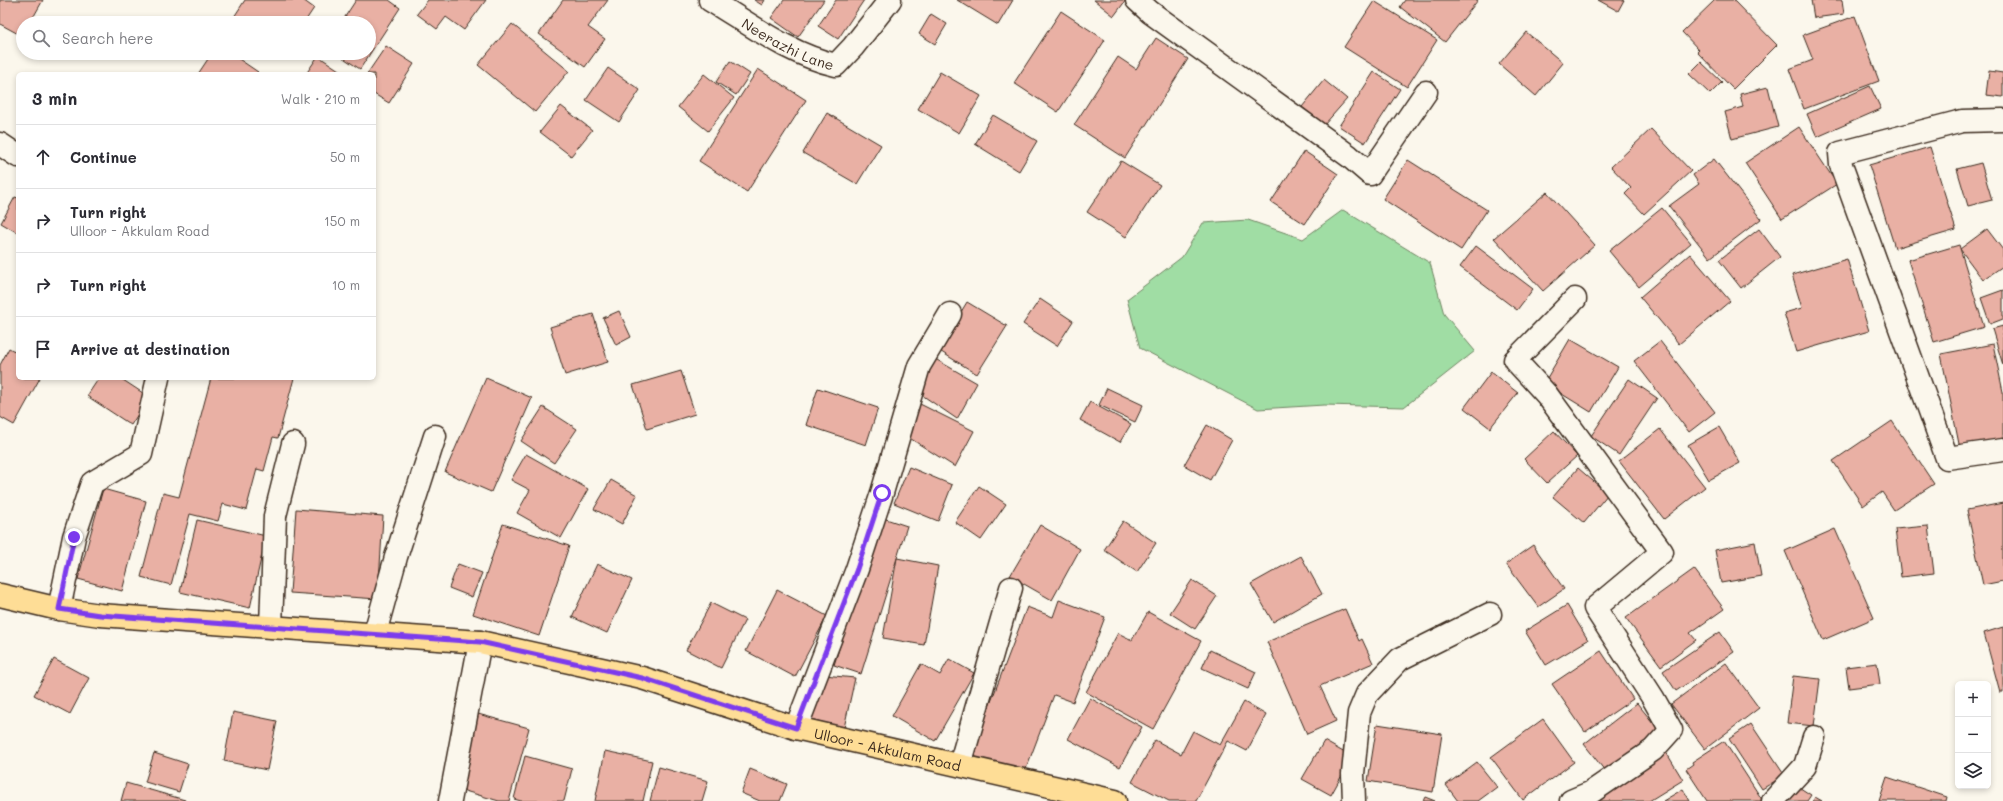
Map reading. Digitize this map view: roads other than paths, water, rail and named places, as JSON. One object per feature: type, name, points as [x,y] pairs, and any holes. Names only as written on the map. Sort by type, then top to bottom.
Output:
[{"type":"main road","name":"Ulloor - Akkulam Road","points":[[0,596],[59,609],[100,615],[375,633],[480,642],[642,678],[796,728],[960,765],[1103,800]]},
{"type":"street","name":"Neerazhi Lane","points":[[710,0],[781,43],[817,61],[836,65],[853,47],[890,0]]},
{"type":"street","points":[[1137,0],[1150,12],[1349,156],[1370,174],[1426,92]]},
{"type":"street","points":[[2003,120],[1962,121],[1840,153],[1841,165],[1947,458],[2003,450]]},
{"type":"street","points":[[0,144],[16,155]]},
{"type":"street","points":[[1571,801],[1590,793],[1654,750],[1671,730],[1653,698],[1595,608],[1662,552],[1547,395],[1515,360],[1575,299]]},
{"type":"street","points":[[796,728],[857,569],[882,493],[919,366],[950,314]]},
{"type":"street","points":[[59,609],[74,537],[92,483],[141,454],[158,380]]},
{"type":"street","points":[[375,633],[396,557],[435,436]]},
{"type":"street","points":[[271,626],[275,516],[293,444]]},
{"type":"street","points":[[960,765],[1012,588]]},
{"type":"street","points":[[1354,801],[1354,774],[1358,713],[1368,694],[1400,659],[1490,614]]},
{"type":"street","points":[[450,801],[480,642]]},
{"type":"street","points":[[1773,801],[1805,766],[1814,737]]}]
